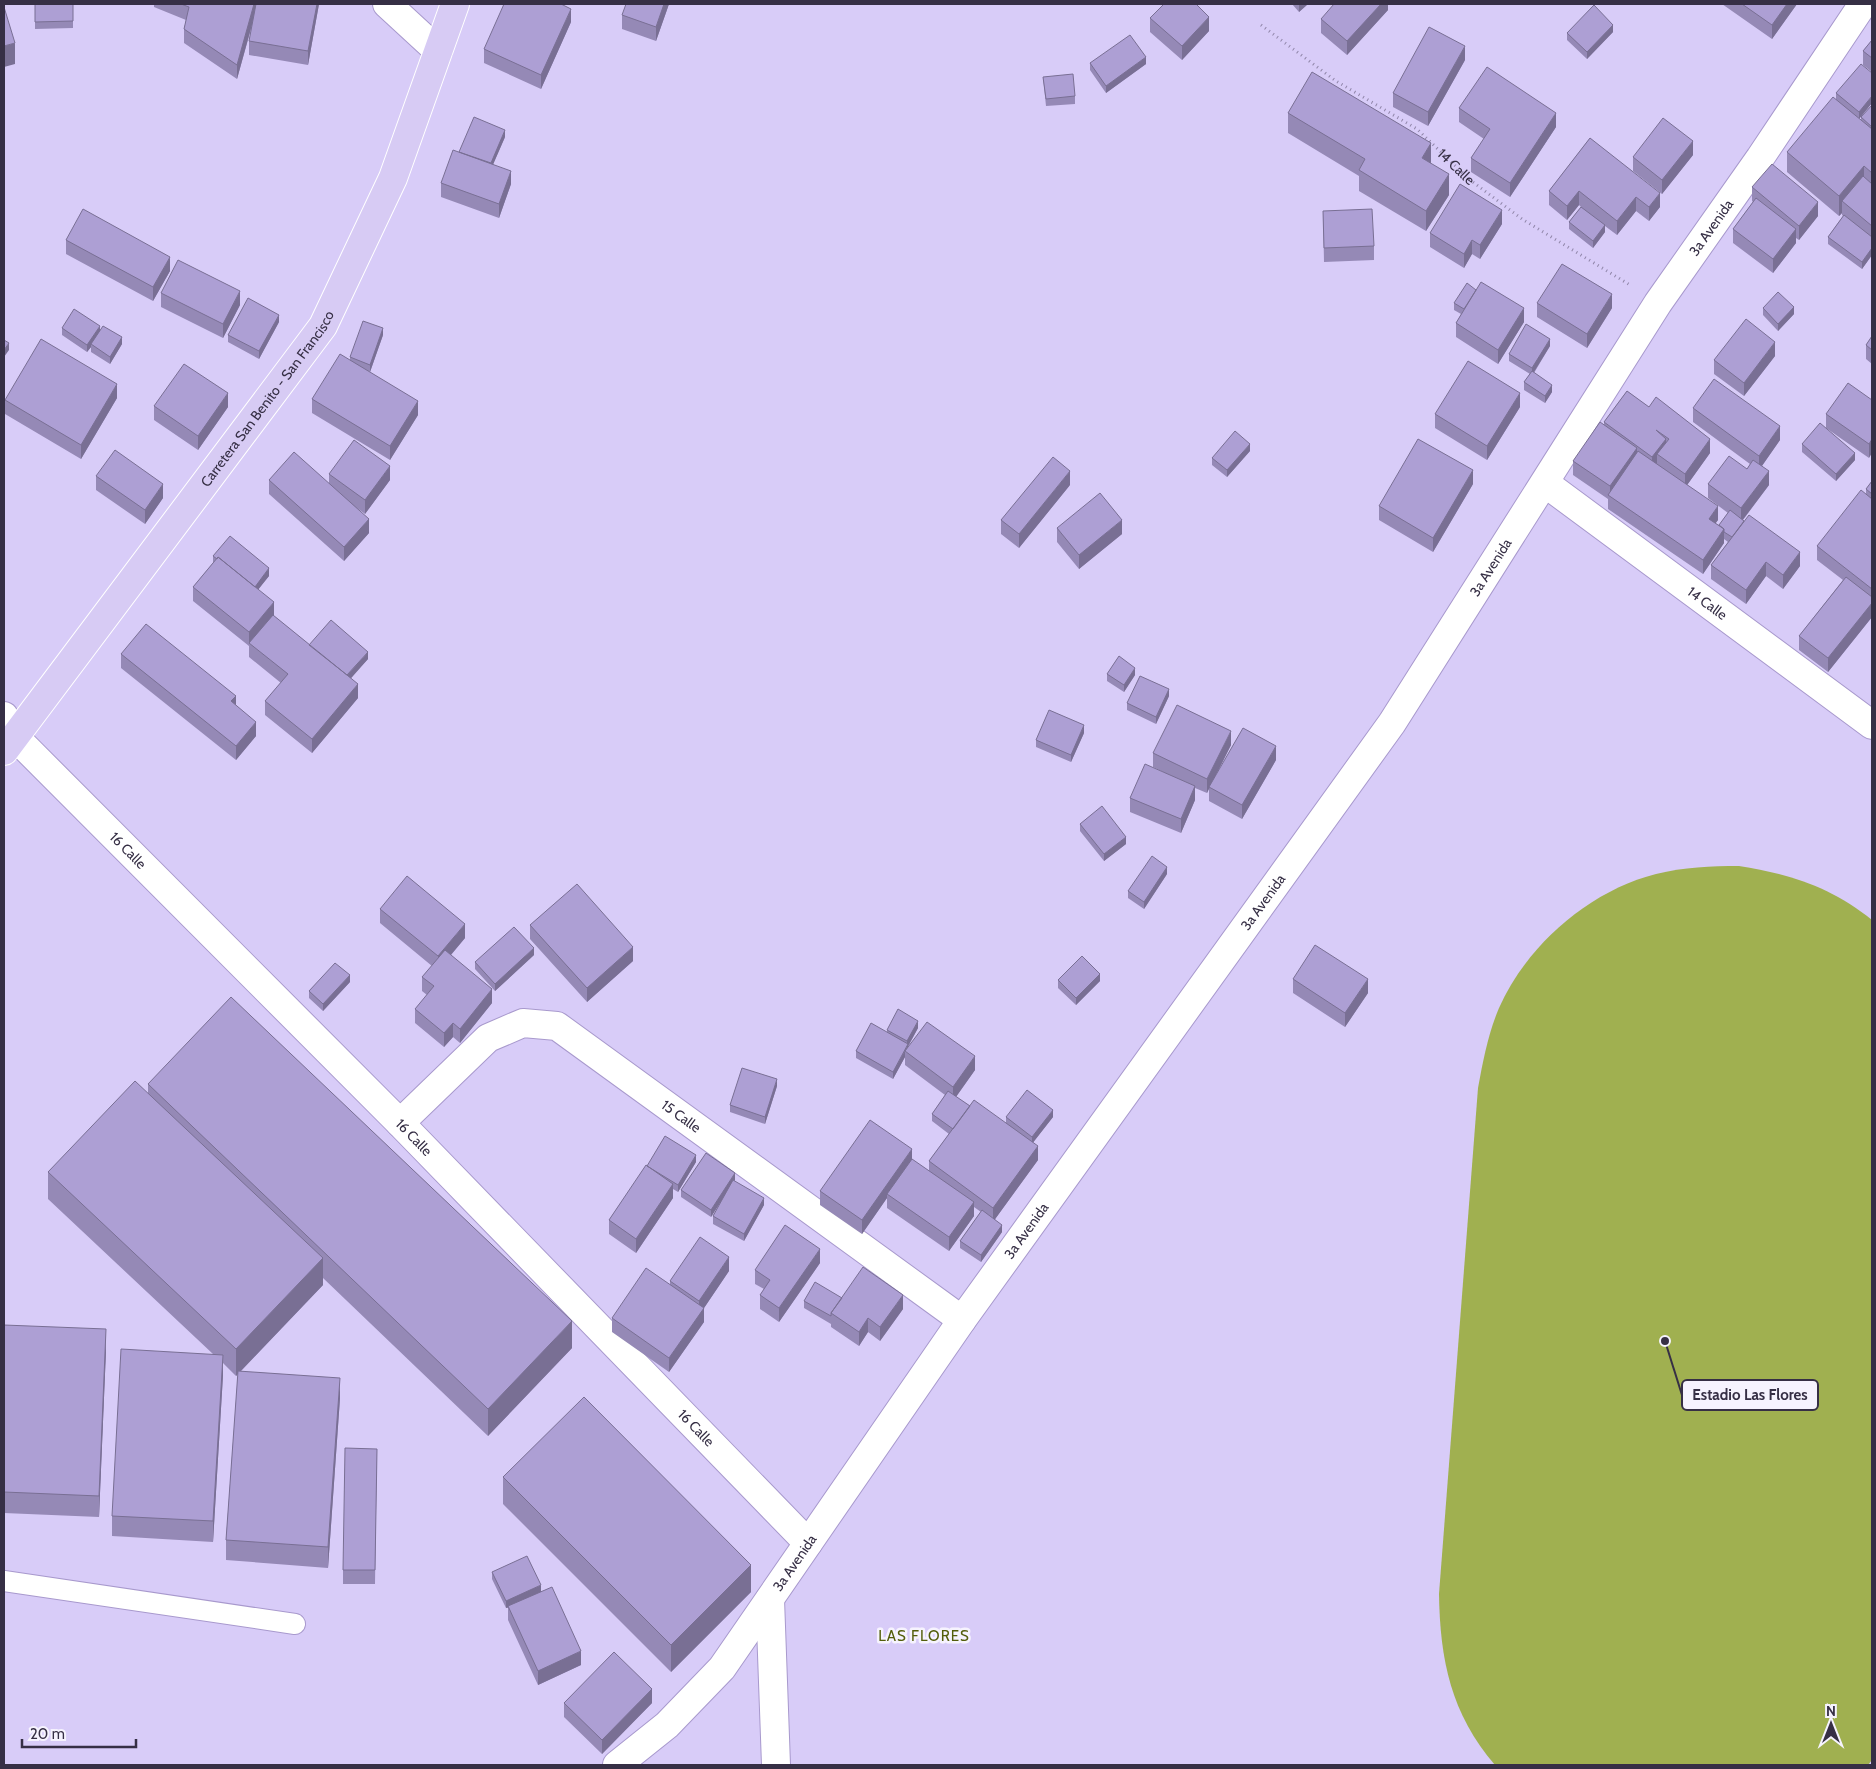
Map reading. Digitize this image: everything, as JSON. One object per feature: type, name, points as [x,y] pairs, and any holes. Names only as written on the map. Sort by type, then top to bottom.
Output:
[{"type":"main road","name":"Carretera San Benito - San Francisco","points":[[7,734],[323,326],[393,178],[455,4]]},
{"type":"street","points":[[387,4],[438,51]]},
{"type":"street","name":"3a Avenida","points":[[617,1765],[667,1725],[722,1668],[962,1320],[1392,723],[1658,303],[1760,158],[1863,4]]},
{"type":"street","name":"14 Calle","points":[[1544,482],[1870,718]]},
{"type":"street","name":"16 Calle","points":[[7,734],[400,1123],[808,1543]]},
{"type":"street","name":"15 Calle","points":[[400,1123],[488,1038],[523,1023],[557,1026],[962,1320]]},
{"type":"street","points":[[770,1599],[776,1765]]},
{"type":"lane","points":[[4,1581],[295,1624]]},
{"type":"path","name":"14 Calle","points":[[1261,25],[1336,81],[1417,130],[1469,179],[1522,219],[1658,303]]},
{"type":"green space","points":[[1739,866],[1776,873],[1809,884],[1841,899],[1872,920],[1872,1760],[1868,1765],[1495,1765],[1480,1746],[1468,1726],[1458,1706],[1451,1685],[1442,1641],[1439,1594],[1478,1088],[1489,1038],[1499,1008],[1511,985],[1526,963],[1543,942],[1584,907],[1607,893],[1631,882],[1656,874],[1698,867]]},
{"type":"building","points":[[35,4],[73,4],[73,21],[35,22]]},
{"type":"building","points":[[181,4],[254,4],[237,65],[184,29],[189,7]]},
{"type":"building","points":[[256,4],[317,4],[308,51],[249,41]]},
{"type":"building","points":[[504,4],[561,4],[571,9],[541,75],[484,49]]},
{"type":"building","points":[[626,4],[664,4],[656,27],[622,15]]},
{"type":"building","points":[[1164,4],[1196,4],[1209,17],[1182,46],[1150,18]]},
{"type":"building","points":[[1334,4],[1381,4],[1347,41],[1321,19]]},
{"type":"building","points":[[1742,4],[1787,4],[1772,25]]},
{"type":"building","points":[[1594,5],[1613,25],[1587,52],[1567,33]]},
{"type":"building","points":[[4,7],[15,43],[4,46]]},
{"type":"building","points":[[1429,27],[1465,46],[1428,112],[1393,93]]},
{"type":"building","points":[[1130,35],[1146,57],[1106,86],[1090,63]]},
{"type":"building","points":[[1872,40],[1872,58],[1863,51]]},
{"type":"building","points":[[1861,64],[1872,73],[1872,96],[1859,112],[1836,93]]},
{"type":"building","points":[[1487,67],[1556,113],[1510,183],[1471,158],[1490,129],[1459,108]]},
{"type":"building","points":[[1312,72],[1431,143],[1422,158],[1449,174],[1426,211],[1359,170],[1365,159],[1288,113]]},
{"type":"building","points":[[1073,74],[1075,96],[1046,99],[1043,77]]},
{"type":"building","points":[[1833,97],[1872,129],[1872,173],[1864,166],[1839,196],[1787,152]]},
{"type":"building","points":[[1872,105],[1872,127],[1861,117]]},
{"type":"building","points":[[474,117],[505,130],[491,163],[459,152]]},
{"type":"building","points":[[1663,118],[1693,141],[1662,180],[1633,157]]},
{"type":"building","points":[[1590,138],[1660,193],[1649,207],[1636,197],[1617,221],[1579,191],[1567,206],[1549,191]]},
{"type":"building","points":[[453,150],[511,171],[499,204],[441,183]]},
{"type":"building","points":[[1772,164],[1818,202],[1799,226],[1752,187]]},
{"type":"building","points":[[1863,176],[1872,184],[1872,226],[1842,201]]},
{"type":"building","points":[[1460,184],[1502,210],[1480,245],[1472,240],[1464,254],[1430,233]]},
{"type":"building","points":[[1756,198],[1796,229],[1773,259],[1733,229]]},
{"type":"building","points":[[1581,207],[1605,225],[1593,241],[1569,222]]},
{"type":"building","points":[[83,209],[170,257],[153,287],[66,240]]},
{"type":"building","points":[[1372,209],[1374,246],[1324,248],[1323,211]]},
{"type":"building","points":[[1844,215],[1872,237],[1872,248],[1862,262],[1828,237]]},
{"type":"building","points":[[178,260],[240,291],[223,324],[161,293]]},
{"type":"building","points":[[1562,264],[1612,294],[1587,334],[1537,303]]},
{"type":"building","points":[[1481,282],[1524,308],[1498,350],[1456,323]]},
{"type":"building","points":[[1467,283],[1476,290],[1464,309],[1454,303]]},
{"type":"building","points":[[1778,292],[1794,307],[1778,324],[1763,308]]},
{"type":"building","points":[[248,298],[279,315],[259,351],[228,335]]},
{"type":"building","points":[[74,309],[100,326],[87,345],[62,328]]},
{"type":"building","points":[[1746,319],[1775,342],[1744,383],[1714,360]]},
{"type":"building","points":[[363,321],[383,328],[370,365],[350,357]]},
{"type":"building","points":[[1526,324],[1550,339],[1532,368],[1509,354]]},
{"type":"building","points":[[103,326],[122,337],[110,357],[91,344]]},
{"type":"building","points":[[1872,336],[1872,350],[1866,345]]},
{"type":"building","points":[[41,339],[117,384],[81,445],[5,400]]},
{"type":"building","points":[[4,340],[9,343],[4,350]]},
{"type":"building","points":[[340,354],[418,401],[390,446],[312,399]]},
{"type":"building","points":[[1468,361],[1520,393],[1487,446],[1435,414]]},
{"type":"building","points":[[184,364],[228,393],[198,436],[154,406]]},
{"type":"building","points":[[1532,371],[1552,385],[1545,396],[1524,382]]},
{"type":"building","points":[[1714,379],[1780,426],[1759,456],[1693,408]]},
{"type":"building","points":[[1848,383],[1872,400],[1872,439],[1869,444],[1826,414]]},
{"type":"building","points":[[1627,391],[1649,407],[1656,397],[1710,439],[1685,474],[1657,454],[1669,439],[1656,430],[1666,439],[1652,457],[1604,422]]},
{"type":"building","points":[[1600,422],[1637,448],[1610,486],[1573,461]]},
{"type":"building","points":[[1820,423],[1855,453],[1836,474],[1802,444]]},
{"type":"building","points":[[1235,431],[1250,444],[1227,470],[1212,458]]},
{"type":"building","points":[[1418,439],[1473,470],[1433,538],[1379,506]]},
{"type":"building","points":[[354,440],[390,466],[365,500],[329,474]]},
{"type":"building","points":[[115,450],[163,484],[145,510],[96,476]]},
{"type":"building","points":[[1638,451],[1718,506],[1709,519],[1724,529],[1703,560],[1608,495]]},
{"type":"building","points":[[294,452],[369,519],[344,547],[269,480]]},
{"type":"building","points":[[1729,456],[1747,469],[1753,460],[1769,471],[1741,508],[1708,484]]},
{"type":"building","points":[[1053,457],[1070,471],[1019,534],[1001,520]]},
{"type":"building","points":[[1872,481],[1872,494],[1866,489]]},
{"type":"building","points":[[1861,490],[1872,499],[1872,589],[1817,546]]},
{"type":"building","points":[[1100,493],[1122,520],[1079,555],[1057,528]]},
{"type":"building","points":[[1730,510],[1744,521],[1732,537],[1724,532],[1724,529],[1719,525]]},
{"type":"building","points":[[1749,515],[1800,552],[1783,575],[1766,562],[1746,590],[1711,565]]},
{"type":"building","points":[[230,536],[269,568],[255,587],[218,557],[217,559],[213,556]]},
{"type":"building","points":[[218,557],[274,602],[249,632],[193,587]]},
{"type":"building","points":[[1846,577],[1872,597],[1872,603],[1828,658],[1799,636]]},
{"type":"building","points":[[273,615],[358,684],[312,739],[265,701],[288,674],[249,643]]},
{"type":"building","points":[[331,620],[368,652],[347,675],[309,645]]},
{"type":"building","points":[[146,624],[236,696],[231,701],[256,722],[236,746],[121,654]]},
{"type":"building","points":[[1119,656],[1135,668],[1124,685],[1107,674]]},
{"type":"building","points":[[1140,676],[1169,689],[1156,717],[1127,703]]},
{"type":"building","points":[[1177,705],[1231,731],[1207,779],[1153,753]]},
{"type":"building","points":[[1049,710],[1084,725],[1071,755],[1036,740]]},
{"type":"building","points":[[1243,728],[1276,746],[1242,805],[1209,787]]},
{"type":"building","points":[[1145,764],[1195,786],[1181,819],[1130,798]]},
{"type":"building","points":[[1102,806],[1126,837],[1104,854],[1080,824]]},
{"type":"building","points":[[1152,856],[1167,867],[1144,902],[1128,891]]},
{"type":"building","points":[[407,876],[465,924],[438,956],[380,909]]},
{"type":"building","points":[[577,884],[633,947],[587,988],[530,925]]},
{"type":"building","points":[[514,927],[534,948],[495,984],[475,962]]},
{"type":"building","points":[[1315,945],[1368,979],[1345,1013],[1293,979]]},
{"type":"building","points":[[445,950],[492,989],[460,1029],[453,1023],[444,1033],[415,1009],[434,986],[422,977]]},
{"type":"building","points":[[1082,956],[1100,974],[1076,998],[1058,980]]},
{"type":"building","points":[[335,963],[350,975],[323,1004],[309,991]]},
{"type":"building","points":[[231,997],[572,1321],[488,1409],[148,1084]]},
{"type":"building","points":[[898,1009],[918,1021],[907,1041],[887,1030]]},
{"type":"building","points":[[927,1022],[975,1056],[953,1087],[905,1051]]},
{"type":"building","points":[[871,1023],[908,1044],[893,1072],[856,1051]]},
{"type":"building","points":[[742,1068],[777,1079],[765,1117],[730,1105]]},
{"type":"building","points":[[135,1081],[323,1258],[236,1349],[48,1172]]},
{"type":"building","points":[[1027,1090],[1053,1110],[1032,1137],[1006,1117]]},
{"type":"building","points":[[948,1091],[970,1106],[953,1129],[932,1114]]},
{"type":"building","points":[[974,1100],[1038,1146],[993,1208],[929,1161]]},
{"type":"building","points":[[870,1120],[912,1149],[862,1220],[820,1191]]},
{"type":"building","points":[[665,1136],[696,1155],[678,1185],[647,1166]]},
{"type":"building","points":[[706,1153],[735,1173],[711,1210],[681,1190]]},
{"type":"building","points":[[912,1159],[974,1202],[949,1237],[887,1194]]},
{"type":"building","points":[[646,1165],[673,1184],[636,1239],[609,1220]]},
{"type":"building","points":[[733,1180],[764,1198],[744,1234],[713,1216]]},
{"type":"building","points":[[982,1210],[1002,1225],[981,1255],[960,1241]]},
{"type":"building","points":[[785,1225],[820,1249],[779,1308],[760,1295],[770,1280],[755,1270]]},
{"type":"building","points":[[700,1237],[729,1257],[699,1301],[670,1281]]},
{"type":"building","points":[[863,1267],[903,1295],[880,1327],[868,1318],[859,1332],[831,1313]]},
{"type":"building","points":[[646,1268],[704,1308],[669,1358],[612,1318]]},
{"type":"building","points":[[815,1282],[842,1298],[831,1313],[831,1316],[804,1301]]},
{"type":"building","points":[[4,1325],[106,1329],[99,1496],[4,1492]]},
{"type":"building","points":[[121,1349],[223,1355],[213,1521],[112,1516]]},
{"type":"building","points":[[238,1371],[340,1378],[328,1547],[226,1540]]},
{"type":"building","points":[[584,1397],[751,1565],[671,1645],[503,1477]]},
{"type":"building","points":[[345,1448],[377,1449],[375,1570],[343,1570]]},
{"type":"building","points":[[527,1556],[541,1585],[506,1601],[492,1572]]},
{"type":"building","points":[[552,1587],[581,1651],[538,1671],[508,1606]]},
{"type":"building","points":[[614,1652],[652,1689],[602,1740],[564,1703]]},
{"type":"place","name":"Estadio Las Flores","points":[[1665,1341]]},
{"type":"district","name":"LAS FLORES","points":[[924,1636]]}]
